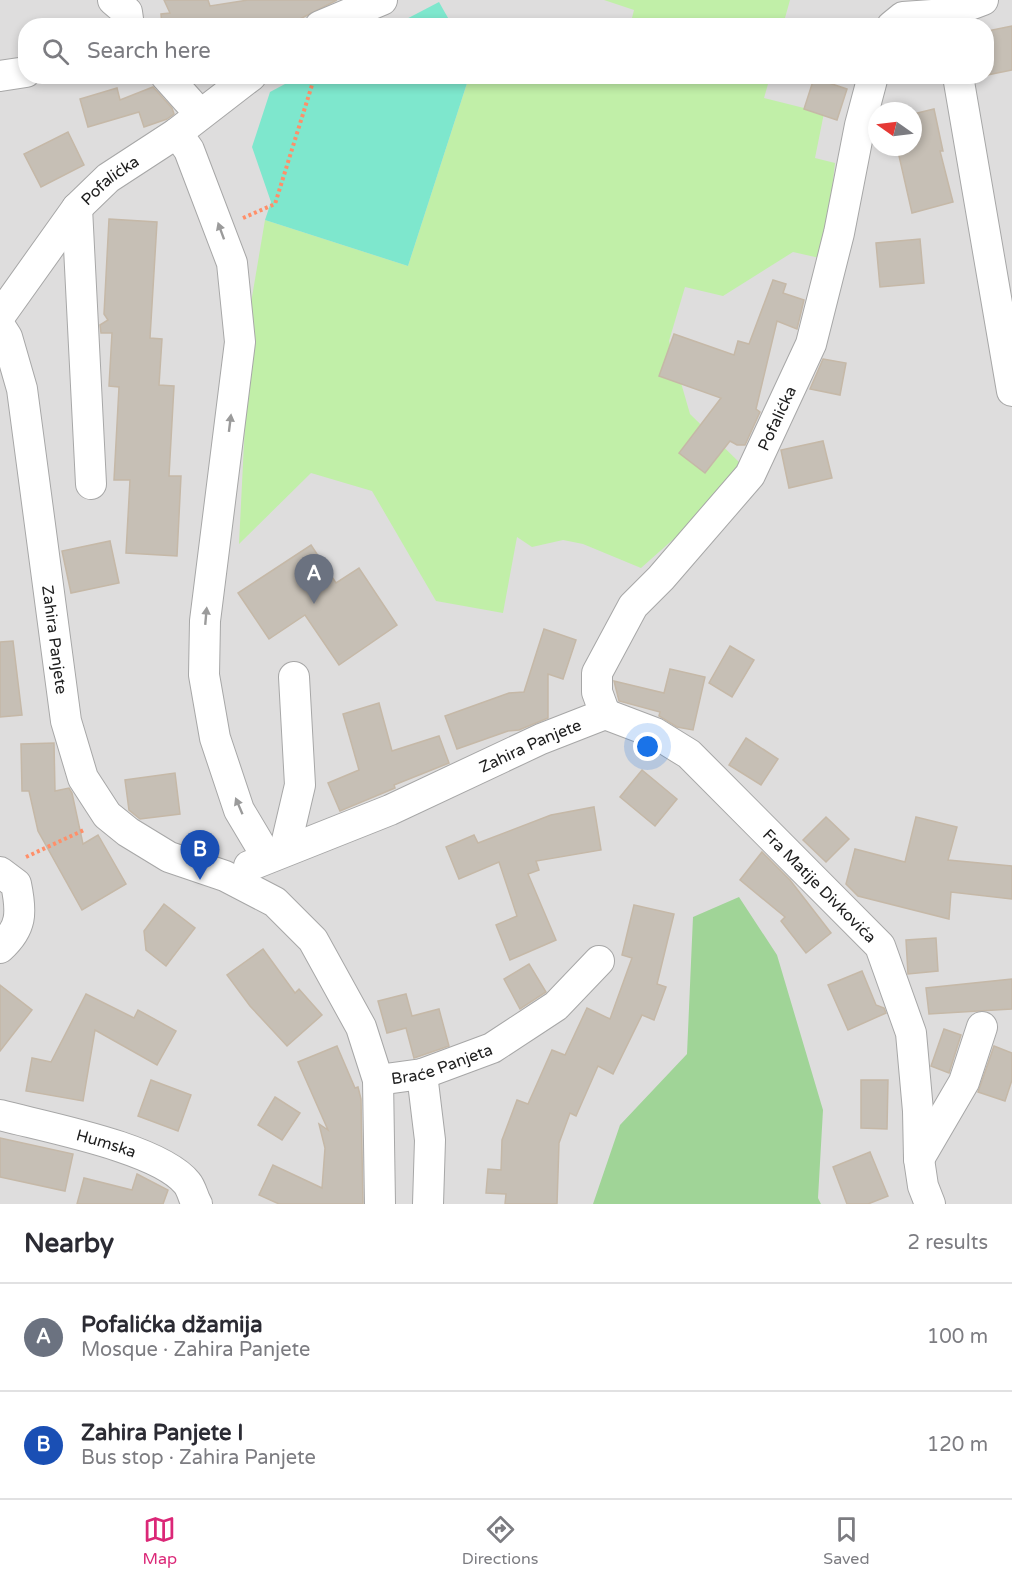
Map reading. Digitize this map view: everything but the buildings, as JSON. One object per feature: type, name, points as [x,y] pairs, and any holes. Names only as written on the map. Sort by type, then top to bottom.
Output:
[{"type":"street","points":[[113,0],[127,12],[128,18]]},
{"type":"street","points":[[339,18],[382,0]]},
{"type":"street","points":[[951,18],[983,0]]},
{"type":"street","points":[[902,18],[918,18]]},
{"type":"street","points":[[0,76],[18,73]]},
{"type":"street","points":[[173,84],[200,114]]},
{"type":"street","name":"Pofalićka","points":[[0,316],[77,208],[108,178],[177,133],[240,84]]},
{"type":"street","name":"Pofalićka","points":[[605,714],[597,692],[597,673],[633,606],[661,578],[750,475],[811,344],[839,233],[860,125],[871,84]]},
{"type":"street","points":[[959,84],[1012,392]]},
{"type":"street","points":[[177,133],[189,150],[232,263],[240,342],[205,621],[204,675],[215,738],[239,810],[276,853],[300,785],[294,677]]},
{"type":"street","points":[[77,208],[91,484]]},
{"type":"street","name":"Zahira Panjete","points":[[0,326],[7,338],[22,389],[66,721],[83,778],[107,815],[128,832],[169,857],[225,876],[275,902],[313,940],[361,1027],[378,1080]]},
{"type":"street","name":"Zahira Panjete","points":[[225,876],[276,853],[390,810],[541,739],[605,714]]},
{"type":"street","name":"Fra Matije Divkovića","points":[[605,714],[655,733],[689,754],[880,946],[911,1033],[918,1111],[919,1159],[923,1186],[930,1204]]},
{"type":"street","points":[[0,948],[14,935],[21,909],[16,884],[2,874]]},
{"type":"street","name":"Braće Panjeta","points":[[380,1204],[378,1080],[422,1074],[492,1048],[556,1006],[599,962]]},
{"type":"street","points":[[919,1159],[964,1082],[982,1028]]},
{"type":"street","points":[[422,1074],[430,1140],[428,1204]]},
{"type":"street","name":"Humska","points":[[0,1115],[125,1148],[167,1168],[188,1183],[195,1203]]},
{"type":"path","points":[[220,227],[275,204],[312,84]]},
{"type":"path","points":[[2,874],[33,852],[81,832],[107,815]]},
{"type":"shaded area","points":[[0,0],[1012,0],[1012,1204],[0,1204]]},
{"type":"green space","points":[[604,0],[790,0],[785,18],[632,18],[634,10]]},
{"type":"green space","points":[[439,2],[448,18],[408,18]]},
{"type":"green space","points":[[285,84],[467,84],[408,266],[265,220],[271,202],[252,147],[270,92]]},
{"type":"green space","points":[[467,84],[768,84],[764,98],[824,113],[815,158],[835,163],[824,259],[793,252],[723,296],[685,287],[669,341],[690,414],[741,464],[704,512],[641,568],[583,544],[563,540],[532,547],[517,537],[503,613],[436,601],[372,491],[311,473],[239,544],[251,303],[265,220],[408,266]]},
{"type":"green space","points":[[739,897],[777,955],[823,1110],[818,1198],[821,1204],[593,1204],[620,1125],[687,1054],[693,917]]},
{"type":"place","name":"Pofalićka džamija","points":[[314,604]]},
{"type":"place","name":"Zahira Panjete I","points":[[200,880]]}]
